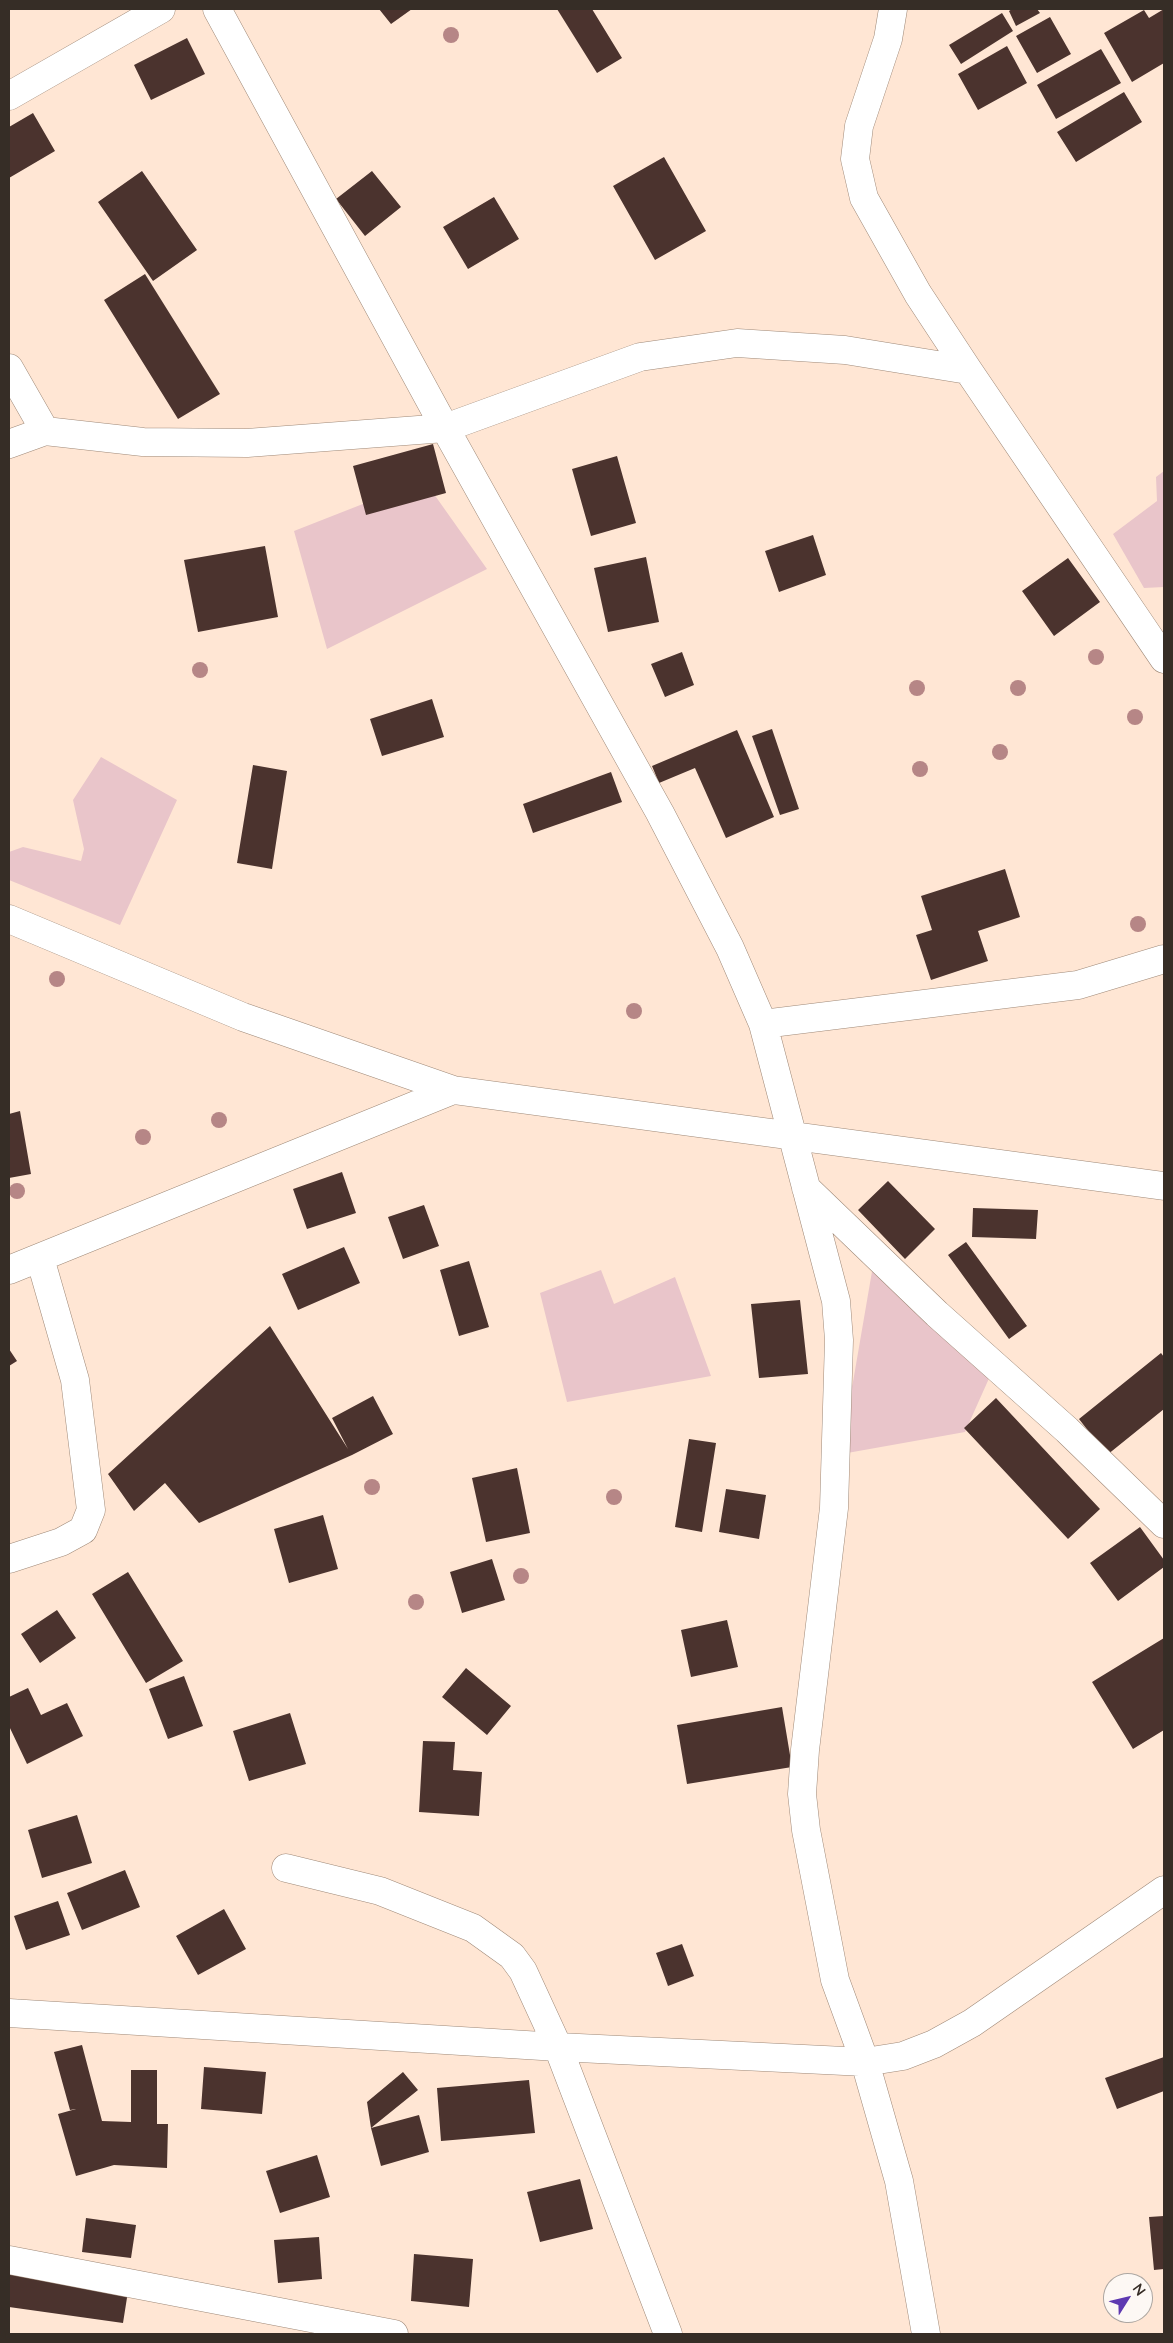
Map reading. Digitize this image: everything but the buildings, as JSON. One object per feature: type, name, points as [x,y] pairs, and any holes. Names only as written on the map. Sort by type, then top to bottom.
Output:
[{"type":"street","points":[[9,96],[161,9]]},
{"type":"street","points":[[217,9],[445,428],[660,813],[730,948],[763,1024],[836,1301],[840,1379],[834,1508],[805,1750],[802,1794],[806,1830],[834,1980],[865,2062],[899,2182],[926,2334]]},
{"type":"street","points":[[892,9],[888,40],[859,126],[855,159],[864,198],[918,294],[1164,659]]},
{"type":"street","points":[[9,444],[45,431],[143,442],[247,443],[445,428],[640,357],[738,343],[845,350],[968,370]]},
{"type":"street","points":[[9,368],[45,431]]},
{"type":"street","points":[[9,919],[242,1017],[453,1090],[1164,1186]]},
{"type":"street","points":[[763,1024],[1078,985],[1164,959]]},
{"type":"street","points":[[9,1270],[453,1090]]},
{"type":"street","points":[[806,1188],[937,1314],[1067,1430],[1164,1524]]},
{"type":"street","points":[[9,1559],[61,1542],[83,1530],[91,1510],[74,1380],[40,1258]]},
{"type":"street","points":[[286,1868],[380,1891],[473,1928],[512,1956],[523,1971],[558,2048],[668,2334]]},
{"type":"street","points":[[9,2013],[558,2048],[865,2062],[903,2056],[934,2044],[972,2023],[1164,1890]]},
{"type":"street","points":[[9,2260],[383,2334]]},
{"type":"shaded area","points":[[1164,471],[1164,587],[1144,588],[1113,534],[1157,501],[1156,477]]},
{"type":"shaded area","points":[[424,480],[487,569],[327,649],[294,531]]},
{"type":"shaded area","points":[[101,757],[177,800],[120,925],[9,880],[9,852],[23,847],[81,861],[84,849],[73,800]]},
{"type":"shaded area","points":[[875,1254],[995,1365],[965,1432],[836,1455],[853,1382]]},
{"type":"shaded area","points":[[601,1270],[614,1304],[675,1277],[711,1376],[567,1402],[540,1293]]}]
